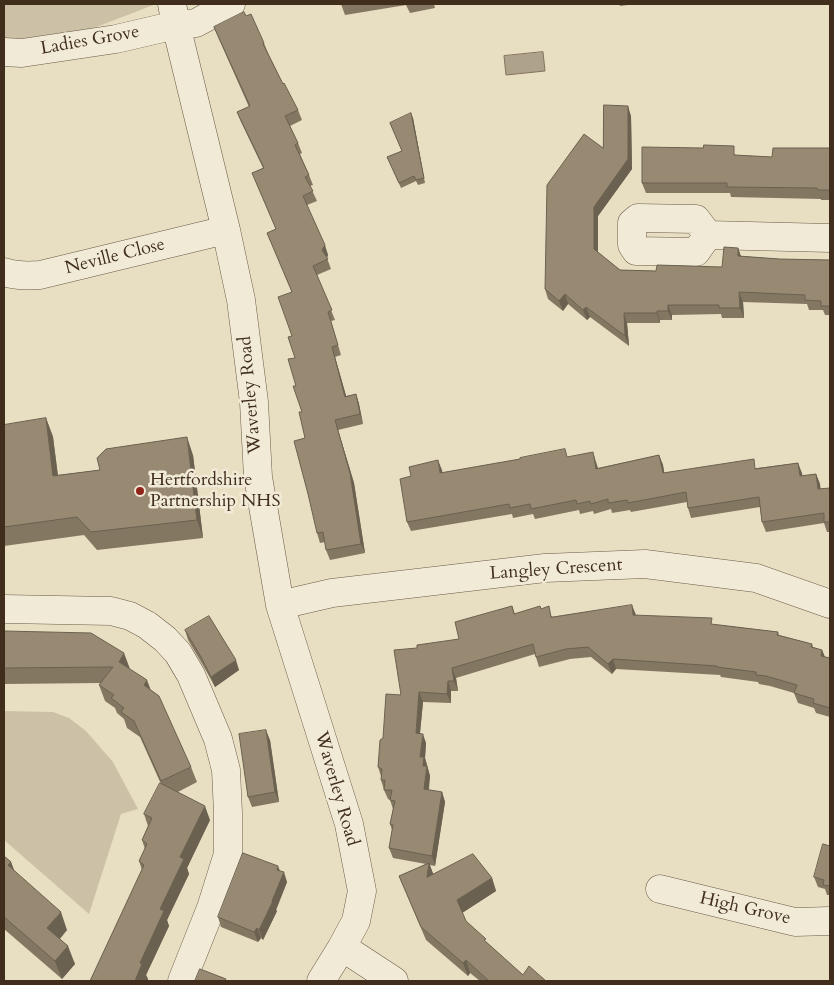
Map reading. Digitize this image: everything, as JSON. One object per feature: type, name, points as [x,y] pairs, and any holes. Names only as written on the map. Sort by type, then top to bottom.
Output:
[{"type":"street","name":"Ladies Grove","points":[[4,52],[22,53],[116,39],[174,14],[196,23],[231,4]]},
{"type":"street","name":"Waverley Road","points":[[174,14],[241,300],[254,402],[258,476],[280,605],[346,814],[362,891],[356,921],[322,981]]},
{"type":"street","name":"Neville Close","points":[[4,272],[21,276],[40,275],[226,230]]},
{"type":"street","points":[[708,235],[830,238]]},
{"type":"street","name":"Langley Crescent","points":[[280,605],[332,593],[545,568],[645,564],[756,578],[830,604]]},
{"type":"street","points":[[4,609],[111,611],[130,616],[147,625],[165,639],[178,653],[191,675],[218,739],[226,770],[228,854],[211,908],[182,981]]},
{"type":"street","name":"High Grove","points":[[660,889],[795,922],[830,921]]},
{"type":"street","points":[[342,947],[394,981]]},
{"type":"shaded area","points":[[4,4],[156,4],[91,29],[44,38],[4,41]]},
{"type":"shaded area","points":[[543,52],[545,71],[506,75],[504,56]]},
{"type":"shaded area","points":[[4,711],[53,712],[69,718],[86,731],[113,762],[138,809],[121,814],[89,914],[4,840]]},
{"type":"building","points":[[244,12],[246,16],[251,14],[263,44],[298,110],[285,116],[298,143],[295,145],[309,175],[305,177],[313,191],[303,196],[325,245],[322,250],[328,259],[313,266],[332,310],[328,312],[338,345],[332,347],[345,397],[356,394],[360,414],[335,420],[350,473],[361,544],[326,550],[323,532],[317,533],[294,441],[305,438],[299,412],[302,412],[293,386],[296,386],[288,359],[295,358],[288,337],[292,336],[278,297],[292,292],[267,233],[276,229],[252,173],[264,168],[237,112],[250,106],[214,27]]},
{"type":"building","points":[[604,105],[628,106],[628,159],[594,207],[594,249],[620,270],[656,271],[657,265],[722,267],[724,247],[738,248],[738,256],[830,260],[830,306],[821,306],[821,301],[805,300],[805,295],[739,292],[740,308],[719,308],[719,305],[668,305],[668,311],[657,311],[657,313],[624,313],[625,336],[586,307],[583,310],[565,294],[559,301],[545,289],[547,185],[584,134],[603,148]]},
{"type":"building","points":[[411,113],[424,178],[416,180],[414,176],[399,183],[387,157],[402,151],[390,123]]},
{"type":"building","points":[[704,145],[734,146],[734,155],[772,157],[773,148],[830,148],[830,190],[818,190],[817,188],[727,187],[727,183],[642,183],[642,147],[703,148]]},
{"type":"building","name":"Hertfordshire Partnership NHS","points":[[46,418],[53,476],[100,470],[97,458],[106,449],[187,437],[197,520],[91,532],[77,517],[4,527],[4,425]]},
{"type":"building","points":[[565,449],[567,457],[593,452],[596,469],[659,455],[663,473],[754,459],[755,469],[798,463],[800,476],[816,474],[818,489],[830,488],[830,522],[824,522],[824,513],[762,522],[759,497],[688,508],[686,492],[628,503],[627,500],[608,503],[608,499],[591,504],[590,501],[577,504],[576,500],[531,509],[530,504],[510,508],[509,504],[407,522],[400,479],[411,476],[409,467],[438,460],[440,473]]},
{"type":"building","points":[[632,605],[633,615],[712,618],[711,624],[778,632],[777,635],[812,644],[811,647],[822,650],[821,656],[830,658],[830,708],[813,703],[814,699],[794,693],[797,685],[756,675],[756,672],[717,666],[613,659],[608,664],[588,647],[566,649],[536,657],[533,644],[452,668],[454,681],[448,681],[447,694],[419,692],[416,733],[423,734],[420,757],[424,757],[423,766],[427,766],[424,789],[442,792],[432,856],[389,848],[393,825],[390,824],[395,801],[390,800],[392,790],[384,790],[385,780],[381,780],[382,769],[378,767],[380,740],[383,738],[386,694],[401,695],[394,650],[417,648],[417,645],[459,639],[455,622],[512,606],[514,614],[540,606],[541,609],[549,606],[551,617]]},
{"type":"building","points":[[209,616],[236,660],[211,677],[185,630]]},
{"type":"building","points":[[4,631],[91,633],[124,653],[119,662],[147,680],[144,685],[159,696],[191,767],[161,781],[134,721],[121,712],[124,708],[111,698],[114,695],[99,685],[113,667],[4,668]]},
{"type":"building","points":[[266,730],[275,792],[248,797],[239,734]]},
{"type":"building","points":[[160,783],[205,806],[180,857],[184,859],[160,909],[164,911],[140,963],[142,964],[135,981],[90,981],[144,865],[139,861],[147,844],[142,840],[152,818],[144,814]]},
{"type":"building","points":[[823,844],[830,846],[830,886],[823,885],[824,880],[814,877]]},
{"type":"building","points":[[243,853],[278,866],[277,870],[284,872],[259,930],[257,928],[254,932],[218,917]]},
{"type":"building","points":[[473,854],[492,878],[457,900],[466,921],[523,975],[529,966],[546,981],[489,981],[466,960],[463,963],[421,927],[399,876],[429,863],[427,877]]},
{"type":"building","points":[[4,856],[11,862],[8,865],[61,912],[47,928],[68,946],[55,961],[4,917]]},
{"type":"building","points":[[200,969],[226,979],[225,981],[195,981]]},
{"type":"place","name":"Hertfordshire Partnership NHS","points":[[140,491]]}]
